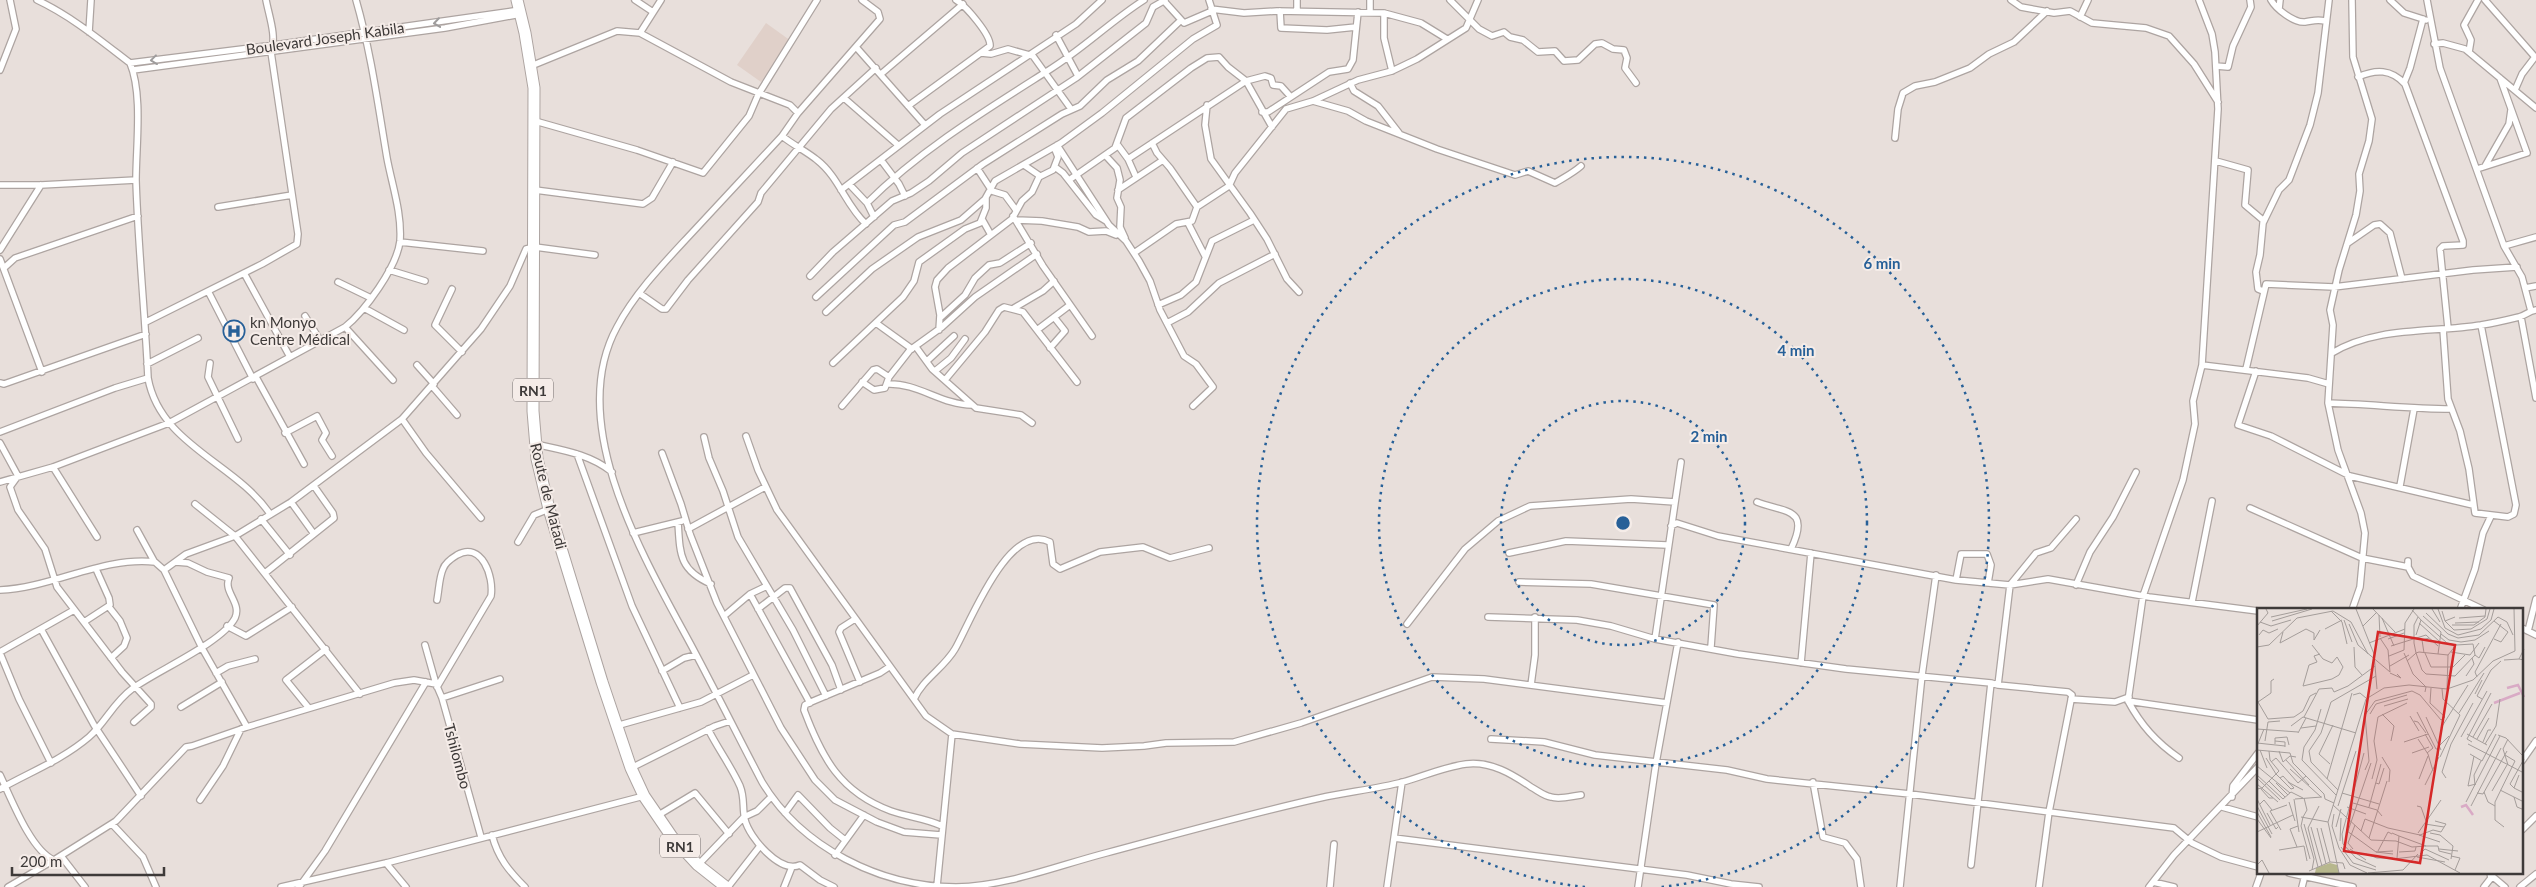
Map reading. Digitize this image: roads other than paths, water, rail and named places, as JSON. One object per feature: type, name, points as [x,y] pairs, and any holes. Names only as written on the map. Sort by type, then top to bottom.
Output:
[{"type":"highway","name":"Route de Matadi","points":[[519,8],[531,66],[535,121],[533,411],[535,444],[550,509],[616,726],[631,768],[644,796],[657,816],[698,865],[727,887]]},
{"type":"street","points":[[0,70],[16,29],[10,0]]},
{"type":"street","points":[[37,0],[90,32],[130,62],[133,70],[136,98],[136,180],[148,378],[152,395],[169,423],[236,480],[270,514]]},
{"type":"street","points":[[90,32],[91,0]]},
{"type":"street","points":[[146,322],[297,244],[298,234],[266,0]]},
{"type":"street","points":[[0,482],[52,467],[169,423],[345,327],[364,308],[389,270],[400,242],[396,198],[366,36],[356,0]]},
{"type":"street","points":[[635,0],[654,12]]},
{"type":"street","points":[[640,33],[661,0]]},
{"type":"street","points":[[535,121],[673,162],[700,174],[706,172],[749,116],[758,95],[816,0]]},
{"type":"street","points":[[862,0],[878,12],[880,18],[798,113],[782,136],[659,268],[640,294],[630,304],[608,344],[603,367],[601,409],[603,434],[612,472],[633,533],[663,595],[771,797],[785,813],[834,855],[878,873],[918,884],[946,887],[983,886],[1033,876],[1101,854],[1256,813],[1402,782],[1452,766],[1475,764],[1506,771],[1550,797],[1581,795]]},
{"type":"street","points":[[908,106],[990,46],[990,42],[963,4],[956,0]]},
{"type":"street","points":[[841,190],[850,185],[925,125],[1076,24],[1102,0]]},
{"type":"street","points":[[867,203],[894,176],[980,115],[1044,73],[1144,0]]},
{"type":"street","points":[[810,276],[833,252],[892,201],[905,196],[929,181],[962,153],[1078,76],[1146,23],[1153,7],[1165,0],[1180,21],[1184,23],[1211,10],[1244,13],[1280,11],[1370,12],[1384,13],[1420,23],[1448,39]]},
{"type":"street","points":[[826,312],[866,273],[889,256],[922,235],[961,220],[986,198],[995,181],[1056,146],[1102,113],[1193,39],[1217,25],[1211,10],[1210,0]]},
{"type":"street","points":[[1296,0],[1297,11]]},
{"type":"street","points":[[1370,0],[1370,12]]},
{"type":"street","points":[[1450,0],[1482,32],[1491,36],[1504,32],[1510,37],[1520,38],[1538,52],[1555,51],[1566,62],[1578,60],[1587,49],[1595,44],[1602,43],[1614,49],[1624,50],[1627,58],[1625,68],[1636,83]]},
{"type":"street","points":[[1134,253],[1176,224],[1192,221],[1196,207],[1229,186],[1234,173],[1286,109],[1313,101],[1350,83],[1392,72],[1466,28],[1469,18],[1476,10],[1478,0]]},
{"type":"street","points":[[2011,0],[2021,7],[2054,13],[2071,11],[2094,24],[2110,23],[2121,27],[2146,28],[2169,36],[2194,64],[2218,102]]},
{"type":"street","points":[[2080,17],[2085,10],[2088,0]]},
{"type":"street","points":[[2179,758],[2163,747],[2149,733],[2129,699],[2143,596],[2183,480],[2196,424],[2193,401],[2202,366],[2206,282],[2216,162],[2218,102],[2212,34],[2199,0]]},
{"type":"street","points":[[2216,66],[2228,67],[2233,46],[2251,7],[2250,0]]},
{"type":"street","points":[[2271,0],[2279,8],[2300,21],[2315,19],[2325,21]]},
{"type":"street","points":[[2279,8],[2280,0]]},
{"type":"street","points":[[2263,291],[2258,288],[2255,278],[2264,220],[2280,190],[2289,180],[2310,124],[2320,84],[2325,21],[2329,0]]},
{"type":"street","points":[[2352,0],[2353,57],[2372,119],[2369,141],[2359,174],[2358,209],[2334,287],[2330,310],[2333,325],[2328,403],[2333,434],[2361,513],[2366,533],[2360,587],[2353,608]]},
{"type":"street","points":[[2390,0],[2404,13],[2430,23]]},
{"type":"street","points":[[2332,352],[2341,347],[2385,334],[2481,325],[2521,317],[2533,311],[2517,267],[2504,246],[2440,68],[2427,0]]},
{"type":"street","points":[[2469,52],[2471,40],[2464,25],[2478,0]]},
{"type":"street","points":[[2485,0],[2535,58],[2522,74],[2515,90]]},
{"type":"street","points":[[881,74],[963,4]]},
{"type":"street","name":"Boulevard Joseph Kabila","points":[[133,70],[366,36],[519,8]]},
{"type":"street","points":[[1280,11],[1282,28],[1327,30],[1356,27]]},
{"type":"street","points":[[1896,138],[1898,109],[1903,93],[1915,86],[1935,82],[1972,66],[1989,54],[2014,42],[2046,11]]},
{"type":"street","points":[[1262,112],[1268,112],[1329,72],[1348,69],[1353,60],[1358,12]]},
{"type":"street","points":[[1384,13],[1384,38],[1392,72]]},
{"type":"street","points":[[2404,83],[2423,19]]},
{"type":"street","points":[[816,297],[884,232],[917,214],[977,168],[1071,109],[1080,106],[1107,80],[1138,61],[1180,21]]},
{"type":"street","points":[[531,66],[617,31],[640,33],[758,95],[781,101],[798,113]]},
{"type":"street","points":[[1056,36],[1078,76]]},
{"type":"street","points":[[2434,44],[2449,44],[2469,52],[2536,108]]},
{"type":"street","points":[[856,47],[925,125]]},
{"type":"street","name":"Boulevard Joseph Kabila","points":[[130,62],[273,49]]},
{"type":"street","points":[[981,53],[991,54],[1008,49],[1030,54],[1037,60],[1044,73],[1071,109]]},
{"type":"street","points":[[1069,180],[1105,155],[1117,144],[1126,118],[1207,58],[1219,57],[1246,81],[1262,112],[1272,126]]},
{"type":"street","points":[[640,294],[662,309],[666,309],[688,280],[758,202],[761,193],[798,149],[844,98],[876,68]]},
{"type":"street","points":[[2358,77],[2367,73],[2388,71],[2404,83],[2463,241],[2462,245],[2440,247],[2444,273],[2448,394],[2451,409],[2460,431],[2469,469],[2473,505],[2476,513],[2491,516],[2512,516],[2516,505],[2481,325]]},
{"type":"street","points":[[1128,159],[1191,118],[1206,105],[1246,81],[1266,76],[1271,78],[1273,85],[1281,86],[1290,96]]},
{"type":"street","points":[[2477,169],[2527,153],[2500,78]]},
{"type":"street","points":[[1350,83],[1354,91],[1378,106],[1400,134]]},
{"type":"street","points":[[844,98],[898,145]]},
{"type":"street","points":[[1313,101],[1348,111],[1366,121],[1514,175],[1528,171],[1539,178],[1550,179],[1554,183],[1565,175],[1572,174],[1581,166]]},
{"type":"street","points":[[1206,105],[1205,125],[1210,156],[1254,220],[1275,254],[1287,279],[1299,292]]},
{"type":"street","points":[[2485,166],[2509,124],[2512,108]]},
{"type":"street","points":[[782,136],[798,149],[817,160],[841,190],[853,212],[866,224]]},
{"type":"street","points":[[1152,143],[1157,154],[1196,207]]},
{"type":"street","points":[[1117,144],[1128,159],[1136,177]]},
{"type":"street","points":[[1056,146],[1058,154],[1055,167],[1052,172],[1040,176],[1032,192],[1016,210],[1015,218],[1054,281],[1092,336]]},
{"type":"street","points":[[1056,146],[1107,222],[1134,253],[1146,273],[1158,304],[1184,356],[1196,364],[1213,387],[1194,406]]},
{"type":"street","points":[[1105,155],[1118,172],[1120,182],[1118,190],[1120,227],[1123,239]]},
{"type":"street","points":[[881,160],[894,176],[905,196]]},
{"type":"street","points":[[1118,190],[1163,160]]},
{"type":"street","points":[[535,190],[643,204],[648,203],[673,162]]},
{"type":"street","points":[[2216,162],[2248,170],[2246,205],[2264,220]]},
{"type":"street","points":[[1024,165],[1040,176]]},
{"type":"street","points":[[1055,167],[1069,180],[1096,215],[1107,222]]},
{"type":"street","points":[[977,168],[991,189],[1005,195],[1016,210]]},
{"type":"street","points":[[0,185],[41,186],[136,180]]},
{"type":"street","points":[[850,185],[867,203],[874,217]]},
{"type":"street","points":[[0,250],[41,186]]},
{"type":"street","points":[[218,206],[292,195]]},
{"type":"street","points":[[832,363],[903,297],[914,281],[919,262],[966,229],[977,226],[982,220],[986,208],[986,198]]},
{"type":"street","points":[[4,268],[15,258],[138,216]]},
{"type":"street","points":[[939,330],[940,318],[935,287],[937,280],[948,268],[1015,218],[1074,226],[1091,232],[1106,231],[1123,239]]},
{"type":"street","points":[[982,220],[991,235]]},
{"type":"street","points":[[1158,304],[1181,295],[1196,282],[1212,241],[1254,220]]},
{"type":"street","points":[[1188,223],[1205,256]]},
{"type":"street","points":[[2348,243],[2374,225],[2380,224],[2387,229],[2392,239],[2402,279]]},
{"type":"street","points":[[2504,246],[2536,237]]},
{"type":"street","points":[[400,242],[483,251]]},
{"type":"street","points":[[940,318],[965,295],[976,278],[989,265],[1000,263],[1031,243]]},
{"type":"street","points":[[164,570],[186,554],[235,536],[291,502],[402,419],[481,329],[504,296],[526,249],[535,247],[595,255]]},
{"type":"street","points":[[862,382],[876,390],[882,389],[888,384],[889,377],[914,348],[939,330],[975,297],[1037,254]]},
{"type":"street","points":[[1167,323],[1188,312],[1219,283],[1275,254]]},
{"type":"street","points":[[0,259],[42,372]]},
{"type":"street","points":[[2246,369],[2264,285],[2268,283],[2334,287],[2444,273],[2517,267]]},
{"type":"street","points":[[389,270],[425,281]]},
{"type":"street","points":[[244,273],[290,357]]},
{"type":"street","points":[[1014,308],[1054,281]]},
{"type":"street","points":[[338,282],[371,298]]},
{"type":"street","points":[[2525,288],[2536,286]]},
{"type":"street","points":[[452,289],[435,325],[462,352]]},
{"type":"street","points":[[208,291],[254,378],[304,464]]},
{"type":"street","points":[[1037,330],[1070,304]]},
{"type":"street","points":[[945,380],[986,332],[999,310],[1004,307],[1014,308],[1022,312],[1077,382]]},
{"type":"street","points":[[364,308],[404,330]]},
{"type":"street","points":[[305,316],[320,340]]},
{"type":"street","points":[[1050,348],[1065,332],[1054,316]]},
{"type":"street","points":[[2521,317],[2536,398]]},
{"type":"street","points":[[876,323],[914,348],[935,371],[972,405],[979,409],[1021,415],[1032,423]]},
{"type":"street","points":[[345,327],[393,380]]},
{"type":"street","points":[[0,383],[4,384],[42,372],[146,334]]},
{"type":"street","points":[[927,361],[954,336]]},
{"type":"street","points":[[148,364],[198,338]]},
{"type":"street","points":[[935,371],[951,358],[965,340]]},
{"type":"street","points":[[210,363],[208,377],[238,439]]},
{"type":"street","points":[[417,365],[457,415]]},
{"type":"street","points":[[2202,366],[2246,369],[2308,378],[2329,384]]},
{"type":"street","points":[[842,406],[862,382],[876,369],[889,377]]},
{"type":"street","points":[[2256,371],[2238,425],[2271,436],[2360,479],[2400,486],[2473,505]]},
{"type":"street","points":[[0,432],[115,388],[148,378]]},
{"type":"street","points":[[888,384],[921,388],[952,403],[972,405]]},
{"type":"street","points":[[2328,403],[2387,405],[2414,409],[2451,409]]},
{"type":"street","points":[[2400,486],[2414,409]]},
{"type":"street","points":[[286,433],[317,416],[326,433],[322,440],[332,456]]},
{"type":"street","points":[[402,419],[426,453],[481,518]]},
{"type":"street","points":[[746,436],[766,487],[788,525],[854,619],[926,716],[952,734],[1020,744],[1102,748],[1166,743],[1234,742],[1301,723],[1432,677],[1484,679],[1667,703]]},
{"type":"street","points":[[704,437],[711,465],[738,537],[774,597],[826,696]]},
{"type":"street","points":[[0,443],[18,476]]},
{"type":"street","points":[[535,444],[577,454],[596,461],[612,472]]},
{"type":"street","points":[[662,453],[688,528],[724,616],[753,675],[799,758],[821,788],[835,800],[904,832],[941,836]]},
{"type":"street","points":[[577,454],[632,606],[680,708]]},
{"type":"street","points":[[1655,639],[1681,462]]},
{"type":"street","points":[[52,467],[98,537]]},
{"type":"street","points":[[2076,585],[2090,552],[2113,517],[2136,472]]},
{"type":"street","points":[[18,476],[12,481],[11,493],[20,514],[46,551],[54,580],[74,610],[151,706],[134,722]]},
{"type":"street","points":[[265,573],[290,556],[335,516],[314,486]]},
{"type":"street","points":[[688,528],[766,487]]},
{"type":"street","points":[[1407,624],[1465,549],[1498,521],[1530,506],[1631,498],[1675,502]]},
{"type":"street","points":[[2192,602],[2212,501]]},
{"type":"street","points":[[291,502],[314,534]]},
{"type":"street","points":[[1757,502],[1787,510],[1797,522],[1799,533],[1791,549]]},
{"type":"street","points":[[195,504],[235,536],[360,694]]},
{"type":"street","points":[[2250,508],[2362,558],[2408,564],[2413,576],[2480,608]]},
{"type":"street","points":[[518,542],[534,515],[550,509]]},
{"type":"street","points":[[2461,608],[2476,569],[2483,533],[2491,516]]},
{"type":"street","points":[[1672,517],[1680,524],[1718,536],[1936,574],[1956,580],[2010,585],[2048,579],[2143,596],[2257,611]]},
{"type":"street","points":[[261,519],[290,556]]},
{"type":"street","points":[[1971,865],[1986,743],[1986,721],[1995,684],[2010,585],[2036,553],[2050,548],[2076,519]]},
{"type":"street","points":[[633,533],[678,522],[686,522]]},
{"type":"street","points":[[678,522],[680,550],[689,571],[694,577],[711,584]]},
{"type":"street","points":[[1671,526],[1680,524]]},
{"type":"street","points":[[137,530],[154,561],[164,570],[244,728]]},
{"type":"street","points":[[914,699],[924,683],[954,650],[976,605],[992,579],[1024,541],[1036,538],[1050,542],[1053,564],[1060,569],[1100,552],[1143,547],[1170,558],[1209,548]]},
{"type":"street","points":[[1509,553],[1566,541],[1668,545]]},
{"type":"street","points":[[8,887],[112,824],[141,796],[186,746],[192,746],[308,708],[408,680],[436,685],[491,596],[492,580],[488,570],[476,553],[463,552],[446,564],[441,575],[437,600]]},
{"type":"street","points":[[1801,663],[1812,553]]},
{"type":"street","points":[[1956,580],[1960,554],[1987,554],[1991,565],[1988,583]]},
{"type":"street","points":[[0,590],[54,580],[96,569],[128,563],[154,561]]},
{"type":"street","points":[[3,788],[79,746],[120,698],[136,686],[202,648],[234,619],[236,611],[227,587],[229,578],[207,572],[188,563],[176,562]]},
{"type":"street","points":[[96,569],[110,598],[109,607],[120,621],[127,638],[127,642],[112,658]]},
{"type":"street","points":[[1900,887],[1922,675],[1936,574]]},
{"type":"street","points":[[1519,582],[1591,584],[1714,605],[1711,648]]},
{"type":"street","points":[[724,616],[750,594],[767,586]]},
{"type":"street","points":[[758,609],[787,588],[794,593],[832,665],[841,690]]},
{"type":"street","points":[[750,594],[810,703]]},
{"type":"street","points":[[2536,599],[2525,629],[2536,635]]},
{"type":"street","points":[[84,622],[109,607]]},
{"type":"street","points":[[228,626],[246,636],[292,607]]},
{"type":"street","points":[[51,763],[19,699],[0,653],[74,610]]},
{"type":"street","points":[[1488,617],[1535,617],[1592,622],[1655,639],[1801,663],[2068,692],[2072,695],[2049,812],[2039,887]]},
{"type":"street","points":[[1531,685],[1535,654],[1535,617]]},
{"type":"street","points":[[854,619],[841,628],[839,632],[860,682]]},
{"type":"street","points":[[41,629],[96,728],[141,796]]},
{"type":"street","points":[[1638,887],[1656,762],[1678,642]]},
{"type":"street","name":"Tshilombo","points":[[424,645],[436,685],[442,698],[481,837]]},
{"type":"street","points":[[308,708],[286,680],[326,649]]},
{"type":"street","points":[[662,671],[684,658],[696,655]]},
{"type":"street","points":[[216,673],[228,666],[255,659]]},
{"type":"street","points":[[889,667],[860,682],[810,703],[804,708],[811,729],[827,763],[842,782],[879,806],[942,826]]},
{"type":"street","points":[[616,726],[680,708],[716,694],[753,675]]},
{"type":"street","points":[[442,698],[500,679]]},
{"type":"street","points":[[181,707],[222,682]]},
{"type":"street","points":[[300,885],[325,851],[426,682]]},
{"type":"street","points":[[2071,698],[2115,702],[2129,699],[2257,720]]},
{"type":"street","points":[[631,768],[708,729],[730,721]]},
{"type":"street","points":[[200,800],[223,766],[244,728]]},
{"type":"street","points":[[708,729],[739,785],[745,800],[744,817],[752,835],[760,846],[778,861],[792,867],[800,865],[820,880],[834,887]]},
{"type":"street","points":[[937,886],[952,734]]},
{"type":"street","points":[[1491,739],[1544,742],[1595,755],[1727,770],[1767,779],[1813,782],[2174,828],[2192,843],[2221,857],[2257,867]]},
{"type":"street","points":[[2524,758],[2536,741]]},
{"type":"street","points":[[2232,797],[2233,786],[2257,754]]},
{"type":"street","points":[[2151,884],[2257,768]]},
{"type":"street","points":[[0,775],[3,788],[37,847],[46,857],[54,860]]},
{"type":"street","points":[[1387,887],[1402,782]]},
{"type":"street","points":[[1813,782],[1823,837],[1845,842],[1857,859],[1862,887]]},
{"type":"street","points":[[657,816],[696,793],[729,834]]},
{"type":"street","points":[[785,813],[798,795],[830,828],[845,840]]},
{"type":"street","points":[[281,887],[300,885],[644,796]]},
{"type":"street","points":[[698,865],[744,817],[757,811],[771,797]]},
{"type":"street","points":[[2222,807],[2257,817]]},
{"type":"street","points":[[834,855],[864,815]]},
{"type":"street","points":[[2524,828],[2536,816]]},
{"type":"street","points":[[112,824],[139,852],[156,887]]},
{"type":"street","points":[[492,835],[495,848],[504,865],[525,887]]},
{"type":"street","points":[[1394,838],[1759,887]]},
{"type":"street","points":[[1330,887],[1334,844]]},
{"type":"street","points":[[727,887],[760,846]]},
{"type":"street","points":[[61,856],[85,887]]},
{"type":"street","points":[[386,863],[406,887]]},
{"type":"street","points":[[784,887],[792,867]]},
{"type":"street","points":[[2256,887],[2262,874]]},
{"type":"street","points":[[2484,887],[2491,874],[2505,887]]},
{"type":"street","points":[[2520,887],[2536,874]]},
{"type":"street","points":[[2302,887],[2305,875],[2353,887]]},
{"type":"street","points":[[2151,884],[2174,887]]},
{"type":"place","name":"kn Monyo Centre Médical","points":[[234,331]]}]
